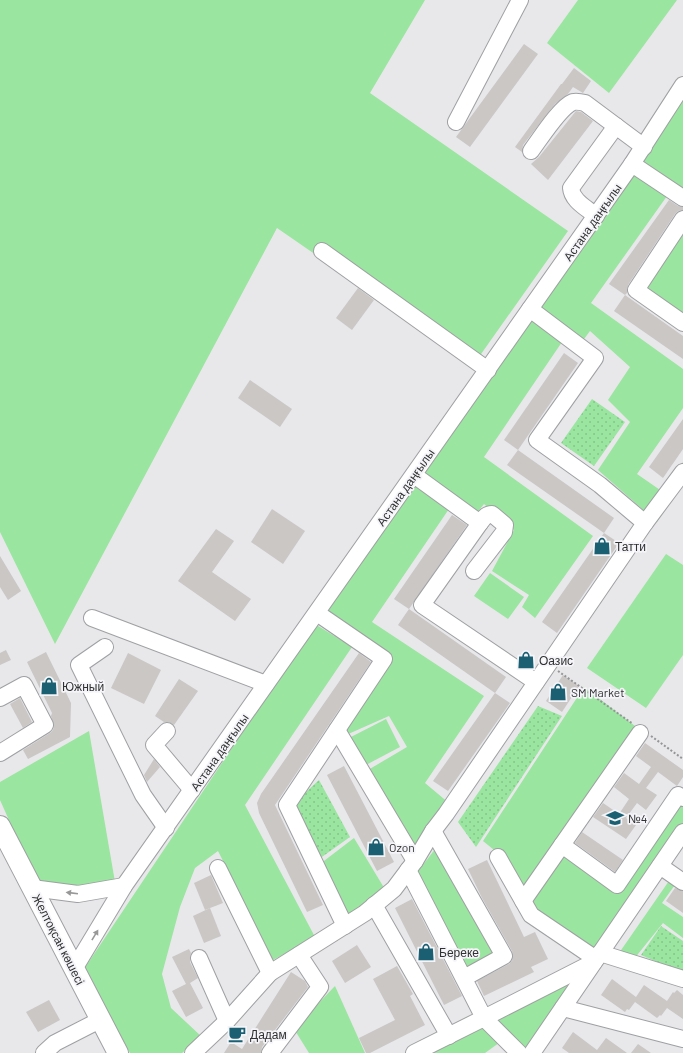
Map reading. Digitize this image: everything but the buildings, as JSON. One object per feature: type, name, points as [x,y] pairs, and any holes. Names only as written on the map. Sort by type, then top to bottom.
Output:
[{"type":"main road","name":"Желтоқсан көшесі","points":[[0,826],[118,1053]]},
{"type":"street","points":[[456,122],[520,0]]},
{"type":"street","name":"Астана даңғылы","points":[[74,969],[124,886],[596,216],[644,147],[683,85]]},
{"type":"street","points":[[531,151],[564,108],[573,102],[585,103],[644,147]]},
{"type":"street","points":[[596,216],[574,198],[571,193],[571,188],[616,126]]},
{"type":"street","points":[[632,164],[683,198]]},
{"type":"street","points":[[683,220],[636,290],[683,323]]},
{"type":"street","points":[[322,251],[488,370]]},
{"type":"street","points":[[530,309],[595,358],[537,440],[600,485],[645,523]]},
{"type":"street","points":[[193,1053],[227,1021],[270,974],[346,926],[394,889],[645,523],[683,472]]},
{"type":"street","points":[[414,475],[480,523]]},
{"type":"street","points":[[474,572],[504,532],[505,525],[492,514],[488,514],[480,523],[422,605],[536,682]]},
{"type":"street","points":[[317,613],[384,659],[287,805],[346,926]]},
{"type":"street","points":[[92,618],[266,684]]},
{"type":"street","points":[[105,647],[79,665],[143,794],[166,828]]},
{"type":"street","points":[[0,698],[24,685],[44,725],[0,753]]},
{"type":"street","points":[[337,730],[411,866],[484,1018],[519,1053]]},
{"type":"street","points":[[167,731],[154,745],[192,790]]},
{"type":"street","points":[[523,901],[643,732]]},
{"type":"street","points":[[562,845],[617,885],[678,795],[683,798]]},
{"type":"street","points":[[433,831],[504,956],[464,978]]},
{"type":"street","points":[[532,1053],[683,832]]},
{"type":"street","points":[[498,858],[531,916],[597,958],[683,979]]},
{"type":"street","points":[[660,866],[683,882]]},
{"type":"street","points":[[218,868],[270,974]]},
{"type":"street","points":[[32,888],[78,894],[124,886]]},
{"type":"street","points":[[374,905],[449,1036]]},
{"type":"street","points":[[270,1053],[320,987],[299,955]]},
{"type":"street","points":[[199,958],[227,1021]]},
{"type":"street","points":[[414,1053],[597,958]]},
{"type":"street","points":[[563,1008],[683,1039]]},
{"type":"street","points":[[44,1053],[55,1043],[100,1020]]},
{"type":"path","points":[[548,664],[683,759]]},
{"type":"green space","points":[[0,0],[425,0],[370,93],[568,231],[474,364],[277,228],[55,644],[0,532]]},
{"type":"green space","points":[[578,0],[677,0],[609,93],[547,43]]},
{"type":"green space","points":[[683,99],[683,192],[639,162]]},
{"type":"green space","points":[[634,169],[667,196],[591,303],[683,369],[683,408],[637,474],[663,492],[683,462],[683,483],[657,522],[598,470],[630,422],[608,400],[630,367],[590,331],[581,343],[536,309]]},
{"type":"green space","points":[[683,228],[683,318],[643,290]]},
{"type":"green space","points":[[532,315],[562,342],[484,457],[593,536],[535,618],[522,607],[529,595],[492,571],[514,530],[484,504],[476,514],[421,473]]},
{"type":"green space","points":[[592,399],[625,422],[594,466],[561,443]]},
{"type":"green space","points":[[414,484],[451,506],[372,622],[484,696],[425,783],[456,809],[419,852],[368,770],[407,747],[389,716],[346,735],[342,730],[388,657],[324,612]]},
{"type":"green space","points":[[666,554],[683,565],[683,655],[646,708],[587,668]]},
{"type":"green space","points":[[490,573],[524,597],[508,619],[474,596]]},
{"type":"green space","points":[[315,624],[352,647],[245,805],[315,937],[273,960],[218,851],[195,868],[180,907],[162,974],[171,1008],[202,1037],[182,1053],[130,1053],[84,969]]},
{"type":"green space","points":[[584,687],[639,729],[524,894],[499,854],[483,841]]},
{"type":"green space","points":[[538,706],[562,716],[476,847],[458,822]]},
{"type":"green space","points":[[386,719],[400,747],[364,766],[349,738]]},
{"type":"green space","points":[[89,731],[115,882],[77,890],[38,885],[0,800],[0,782]]},
{"type":"green space","points":[[319,780],[350,837],[319,859],[292,805]]},
{"type":"green space","points":[[680,800],[683,803],[683,823],[593,954],[536,914],[528,899],[561,850],[618,890]]},
{"type":"green space","points":[[354,838],[386,891],[347,919],[320,864]]},
{"type":"green space","points":[[442,840],[498,953],[465,972],[416,874]]},
{"type":"green space","points":[[671,878],[677,882],[662,903],[683,917],[683,938],[663,923],[634,959],[617,956]]},
{"type":"green space","points":[[661,926],[683,941],[683,973],[641,955]]},
{"type":"green space","points":[[582,974],[527,1053],[490,1019]]},
{"type":"green space","points":[[335,986],[365,1053],[309,1053],[294,1029]]},
{"type":"green space","points":[[484,1023],[503,1040],[485,1053],[425,1053]]},
{"type":"place","name":"Татти","points":[[602,546]]},
{"type":"place","name":"Оазис","points":[[526,660]]},
{"type":"place","name":"Южный","points":[[49,686]]},
{"type":"place","name":"SM Market","points":[[558,692]]},
{"type":"place","name":"№4","points":[[615,818]]},
{"type":"place","name":"Ozon","points":[[376,847]]},
{"type":"place","name":"Береке","points":[[426,952]]},
{"type":"place","name":"Дадам","points":[[237,1034]]}]
